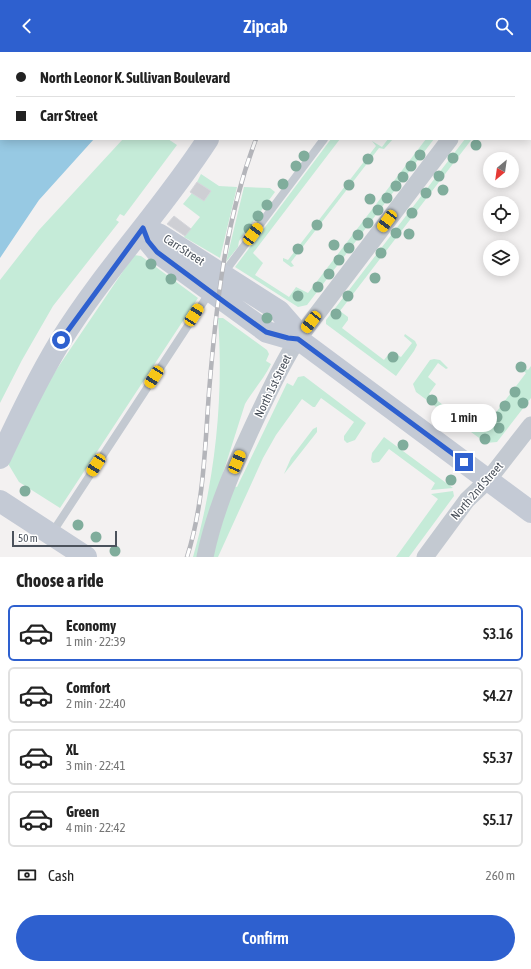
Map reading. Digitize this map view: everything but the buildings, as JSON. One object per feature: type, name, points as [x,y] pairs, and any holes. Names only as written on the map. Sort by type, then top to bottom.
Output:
[{"type":"street","points":[[0,458],[28,400],[61,340],[178,183],[207,140]]},
{"type":"street","name":"North 1st Street","points":[[205,557],[219,506],[232,473],[276,376],[298,339],[449,140]]},
{"type":"street","name":"Carr Street","points":[[143,228],[160,235],[216,283],[266,332],[298,339],[531,512]]},
{"type":"street","name":"North 2nd Street","points":[[425,557],[466,500],[488,480],[531,425]]},
{"type":"street","points":[[0,501],[86,557]]},
{"type":"lane","points":[[52,534],[216,283],[323,140]]},
{"type":"green space","points":[[122,140],[170,140],[177,145],[124,216],[120,214],[116,220],[119,222],[53,306],[22,360],[0,403],[0,280],[39,230]]},
{"type":"green space","points":[[330,140],[339,140],[253,253],[263,263],[255,275],[289,297],[296,287],[308,293],[425,140],[433,140],[307,305],[298,307],[235,267]]},
{"type":"green space","points":[[387,140],[392,140],[384,149],[379,148],[291,262],[294,266],[291,267],[283,261],[283,258],[288,260],[376,146],[372,141],[382,147]]},
{"type":"green space","points":[[464,140],[471,140],[340,311],[348,317],[348,320],[342,328],[384,360],[391,351],[401,357],[412,343],[404,336],[405,334],[415,341],[417,345],[414,351],[396,376],[326,324],[326,320]]},
{"type":"green space","points":[[201,174],[219,186],[237,187],[220,258],[184,237],[200,217],[183,204],[192,193],[204,201],[211,191],[197,182]]},
{"type":"green space","points":[[244,187],[270,188],[275,192],[239,241],[238,247],[226,262]]},
{"type":"green space","points":[[134,255],[141,256],[198,298],[60,508],[19,482],[7,462],[46,385]]},
{"type":"green space","points":[[218,318],[223,318],[267,350],[269,354],[266,361],[271,364],[245,404],[216,495],[200,557],[193,557],[207,498],[216,439],[220,378]]},
{"type":"green space","points":[[430,360],[440,360],[448,368],[446,369],[438,363],[428,377],[436,384],[429,394],[470,426],[467,430],[416,392],[413,384]]},
{"type":"green space","points":[[519,364],[528,370],[531,366],[531,398],[497,442],[486,443],[471,432],[480,420],[488,423],[526,373],[518,367]]},
{"type":"green space","points":[[304,376],[366,423],[355,440],[347,443],[344,440],[344,436],[354,422],[321,398],[315,407],[302,399],[276,435],[263,458],[218,557],[212,557],[233,486],[237,487],[287,383],[293,386],[298,377]]},
{"type":"green space","points":[[317,427],[317,432],[284,474],[291,458],[313,429]]},
{"type":"green space","points":[[384,437],[453,488],[431,490],[435,483],[389,449],[379,462],[373,463],[371,460],[372,453]]},
{"type":"green space","points":[[453,491],[454,496],[409,557],[396,557],[438,499],[431,494]]},
{"type":"water","points":[[0,140],[93,140],[39,200],[0,258]]},
{"type":"railway","points":[[187,557],[193,537],[203,475],[215,328],[229,232],[245,170],[256,140]]},
{"type":"route","points":[[61,340],[100,284],[143,228],[148,241],[157,252],[187,275],[266,332],[276,336],[298,339],[464,462]]}]
